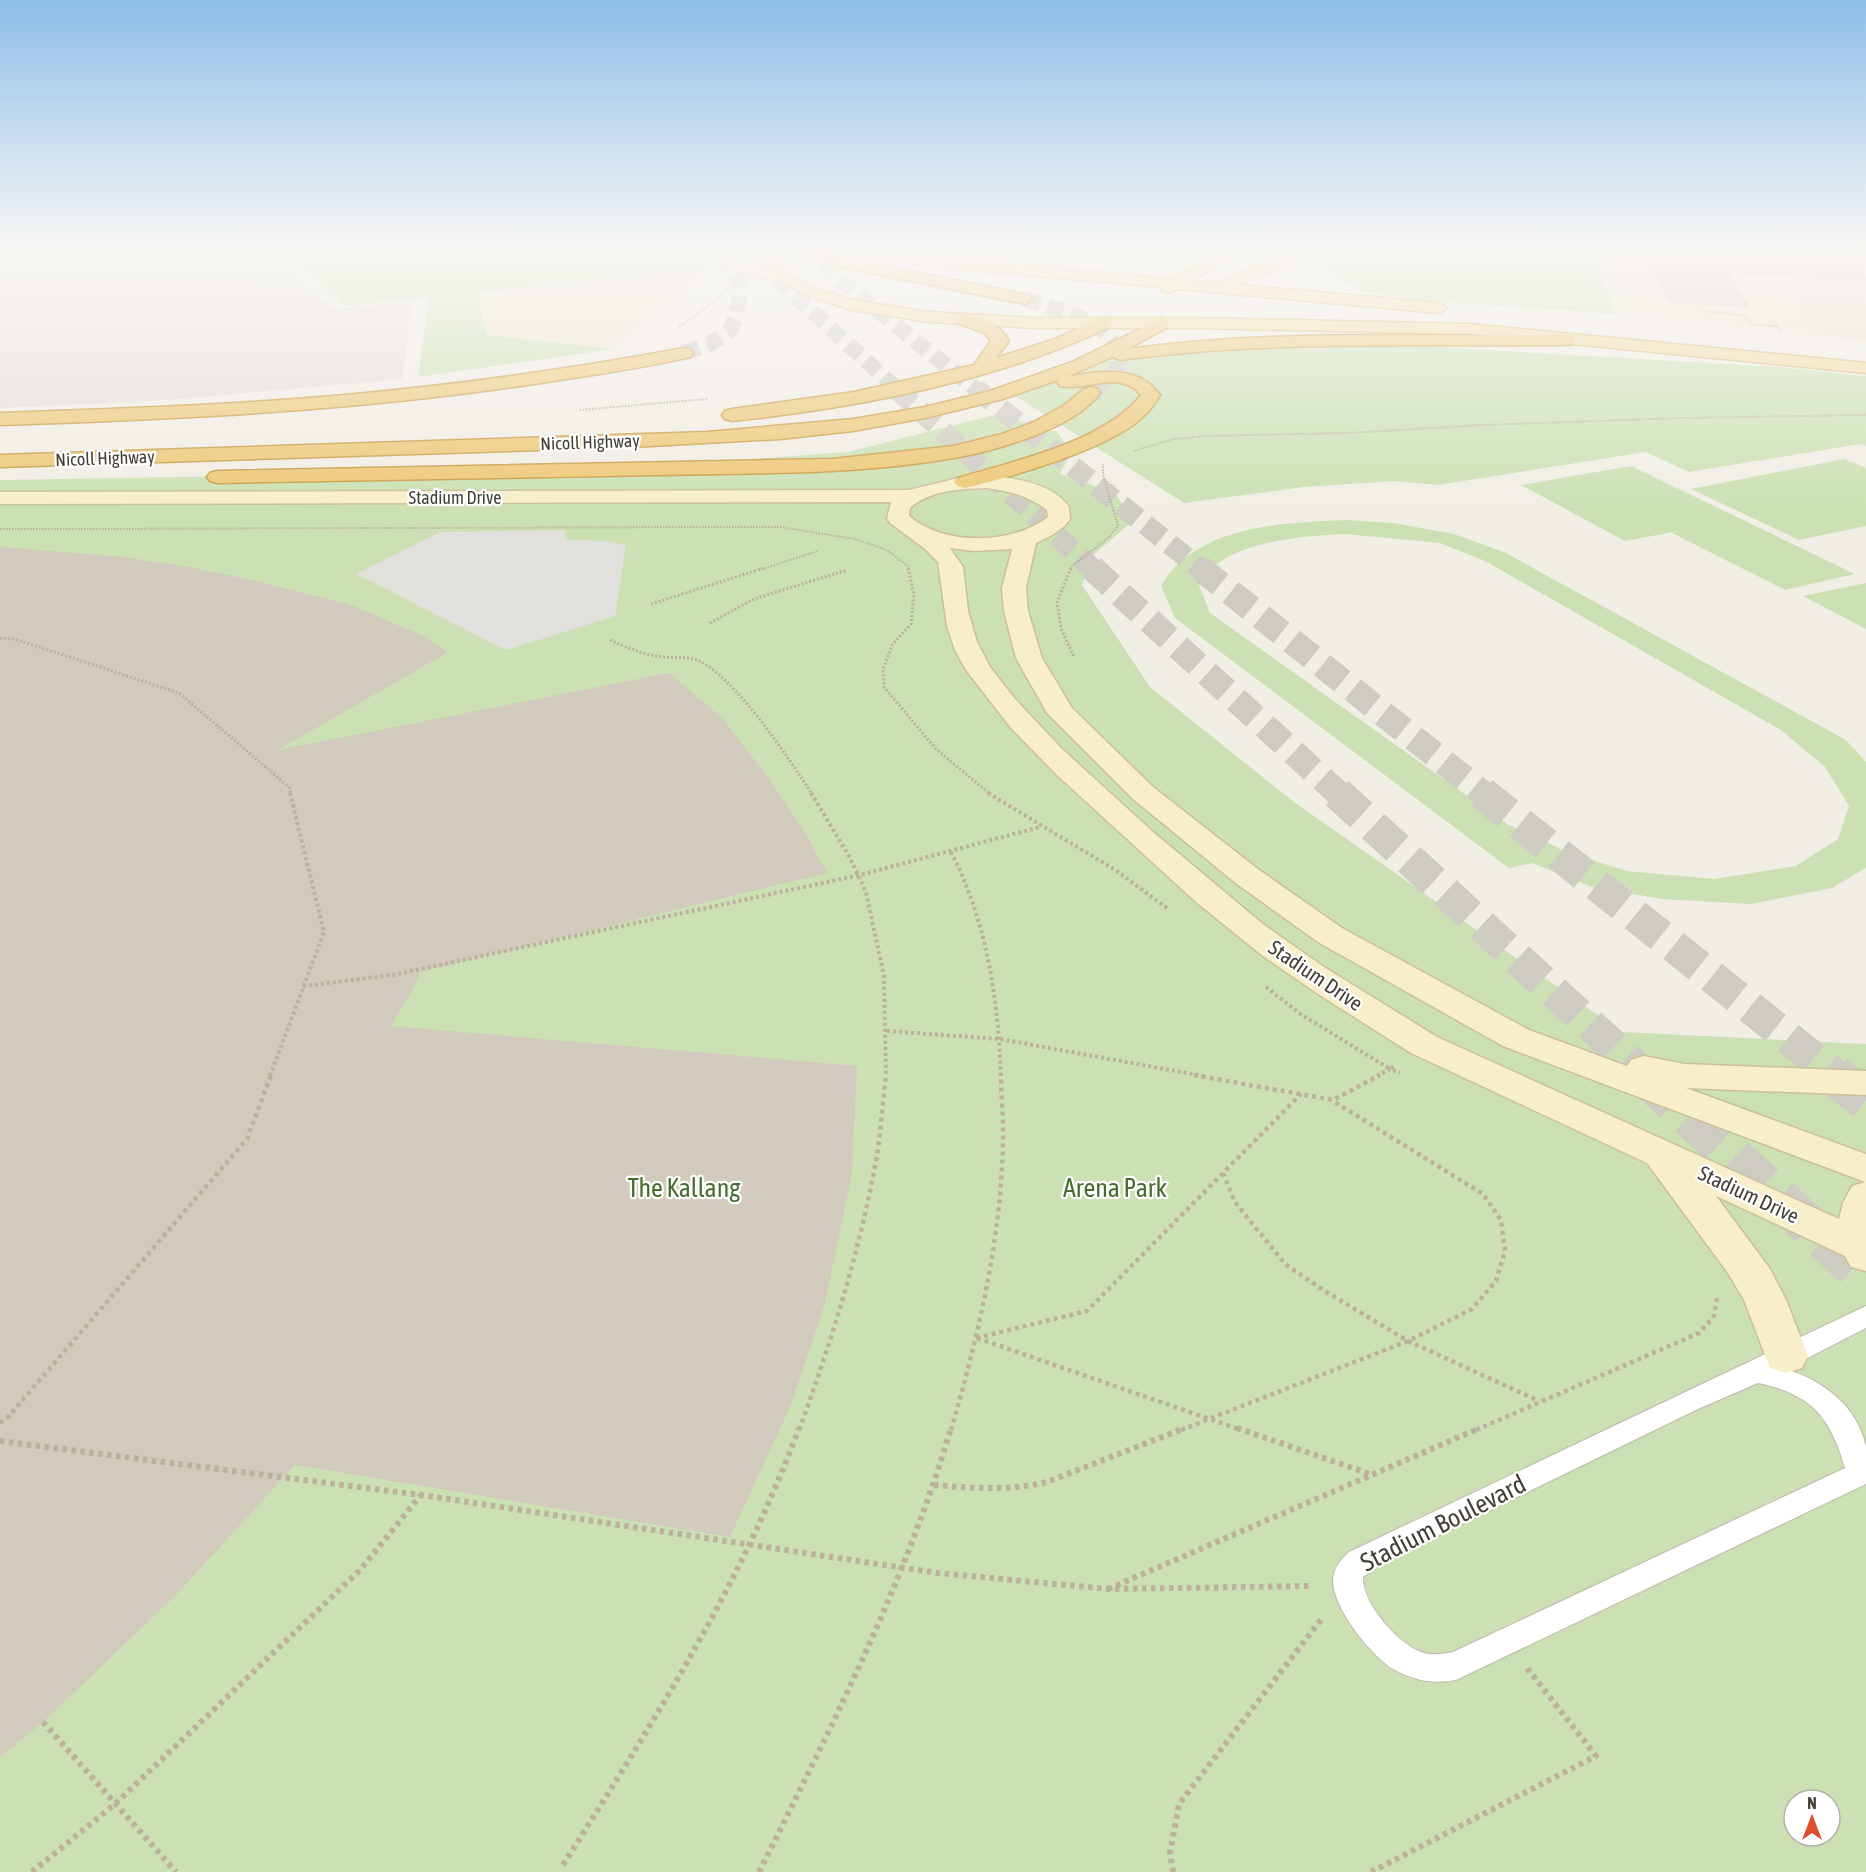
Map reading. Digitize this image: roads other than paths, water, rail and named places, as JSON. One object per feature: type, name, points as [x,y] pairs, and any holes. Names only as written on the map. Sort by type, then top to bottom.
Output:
[{"type":"highway","points":[[978,370],[1000,341],[997,334]]},
{"type":"highway","points":[[715,416],[828,404],[1021,358],[1077,334]]},
{"type":"highway","name":"Nicoll Highway","points":[[0,461],[632,441],[743,436],[818,429],[942,408],[1003,393],[1092,359],[1140,334]]},
{"type":"highway","points":[[1092,359],[1175,347],[1274,341],[1568,340]]},
{"type":"highway","points":[[0,419],[199,412],[354,400],[592,371],[684,353]]},
{"type":"highway","points":[[818,429],[874,427],[940,416],[1060,382],[1089,378],[1131,381],[1147,388],[1151,395],[1147,402],[1126,420],[1092,439],[965,482]]},
{"type":"highway","points":[[191,477],[832,465],[954,452],[1009,438],[1041,426],[1070,410],[1091,393]]},
{"type":"highway","name":"Nicoll Highway","points":[[555,424],[603,423]]},
{"type":"highway","points":[[0,475],[120,477]]},
{"type":"main road","points":[[1518,334],[1866,368]]},
{"type":"main road","points":[[1818,346],[1866,351]]},
{"type":"street","name":"Stadium Drive","points":[[0,498],[911,496],[934,487],[965,482],[995,483],[1023,488],[1045,496],[1058,507],[1059,519],[1048,530],[1026,539],[981,544],[952,543],[868,518],[827,514],[0,513]]},
{"type":"street","points":[[911,496],[899,506],[898,518],[914,532]]},
{"type":"street","name":"Stadium Drive","points":[[914,532],[939,549],[950,564],[956,614],[962,636],[978,669],[1009,708],[1047,750],[1194,885],[1275,949],[1364,1009],[1424,1045],[1658,1152],[1863,1251]]},
{"type":"street","name":"Stadium Drive","points":[[1026,539],[1014,588],[1016,611],[1029,658],[1061,713],[1143,793],[1248,877],[1330,935],[1516,1038],[1866,1169]]},
{"type":"street","points":[[1516,1038],[1684,1076],[1866,1083]]},
{"type":"street","points":[[1658,1152],[1723,1232],[1765,1301],[1771,1364]]},
{"type":"street","points":[[1863,1251],[1860,1206],[1866,1196]]},
{"type":"lane","name":"Stadium Boulevard","points":[[1863,1472],[1456,1666],[1438,1668],[1420,1666],[1403,1659],[1385,1646],[1351,1597],[1347,1586],[1348,1574],[1359,1562],[1376,1552],[1689,1401],[1771,1364],[1866,1316]]},
{"type":"lane","points":[[1771,1364],[1782,1377],[1810,1389],[1829,1404],[1851,1439],[1863,1472]]},
{"type":"tunnel","points":[[684,353],[710,344],[724,334]]},
{"type":"tunnel","points":[[837,334],[899,391]]},
{"type":"tunnel","points":[[907,334],[978,391]]},
{"type":"tunnel","points":[[1094,391],[1116,371],[1117,355],[1112,341],[1106,334]]},
{"type":"tunnel","points":[[897,389],[1094,570]]},
{"type":"tunnel","points":[[976,389],[1202,570]]},
{"type":"tunnel","points":[[1091,393],[1095,389]]},
{"type":"tunnel","points":[[1092,568],[1339,794]]},
{"type":"tunnel","points":[[1200,568],[1484,794]]},
{"type":"tunnel","points":[[1337,793],[1646,1076]]},
{"type":"tunnel","points":[[1482,793],[1836,1076]]},
{"type":"tunnel","points":[[1644,1075],[1866,1278]]},
{"type":"tunnel","points":[[1834,1075],[1866,1100]]},
{"type":"park label","name":"The Kallang","points":[[684,1188]]},
{"type":"park label","name":"Arena Park","points":[[1115,1188]]}]
